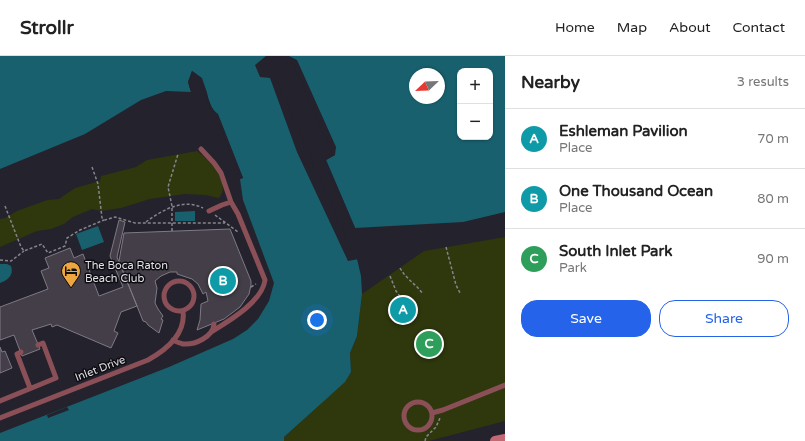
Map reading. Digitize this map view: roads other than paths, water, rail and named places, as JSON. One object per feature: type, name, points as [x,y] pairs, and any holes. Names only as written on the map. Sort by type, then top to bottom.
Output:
[{"type":"main road","points":[[495,441],[505,439]]},
{"type":"lane","points":[[173,340],[181,344],[190,344],[207,336],[234,318],[251,303],[264,287],[265,280],[238,214],[231,202],[221,173],[211,159],[201,149]]},
{"type":"lane","points":[[209,211],[231,202]]},
{"type":"lane","points":[[172,281],[184,281],[189,284],[194,293],[192,304],[183,311],[172,309],[167,306],[164,301],[163,295],[165,289],[172,281]]},
{"type":"lane","name":"Inlet Drive","points":[[0,418],[148,360],[159,354],[173,340],[183,324],[183,311]]},
{"type":"lane","points":[[211,332],[214,324]]},
{"type":"lane","points":[[0,401],[56,378],[43,343],[38,344]]},
{"type":"lane","points":[[21,352],[17,354],[30,388]]},
{"type":"lane","points":[[432,413],[505,385]]},
{"type":"lane","points":[[420,401],[425,403],[430,407],[432,413],[430,423],[422,429],[412,429],[407,426],[404,421],[403,415],[405,409],[408,404],[414,402],[420,401]]},
{"type":"water","points":[[0,56],[277,56],[269,60],[269,68],[347,245],[357,259],[361,276],[362,294],[357,336],[350,353],[351,372],[345,382],[284,437],[284,441],[0,441],[0,433],[169,367],[233,339],[247,330],[258,319],[269,301],[274,283],[243,200],[240,179],[243,178],[218,115],[210,103],[205,86],[198,76],[192,71],[188,82],[191,92],[166,91],[141,100],[85,134],[0,169]]},
{"type":"water","points":[[281,56],[505,56],[505,212],[463,222],[355,228],[326,160],[335,155],[295,63]]},
{"type":"water","points":[[195,211],[195,221],[175,221],[175,212]]},
{"type":"water","points":[[98,226],[104,242],[82,250],[76,234]]},
{"type":"water","points":[[0,264],[7,264],[11,266],[12,272],[10,277],[0,283]]},
{"type":"place","name":"One Thousand Ocean","points":[[223,281]]},
{"type":"place","name":"The Boca Raton Beach Club","points":[[71,288]]},
{"type":"place","name":"Eshleman Pavilion","points":[[403,310]]},
{"type":"place","name":"South Inlet Park","points":[[429,344]]}]
